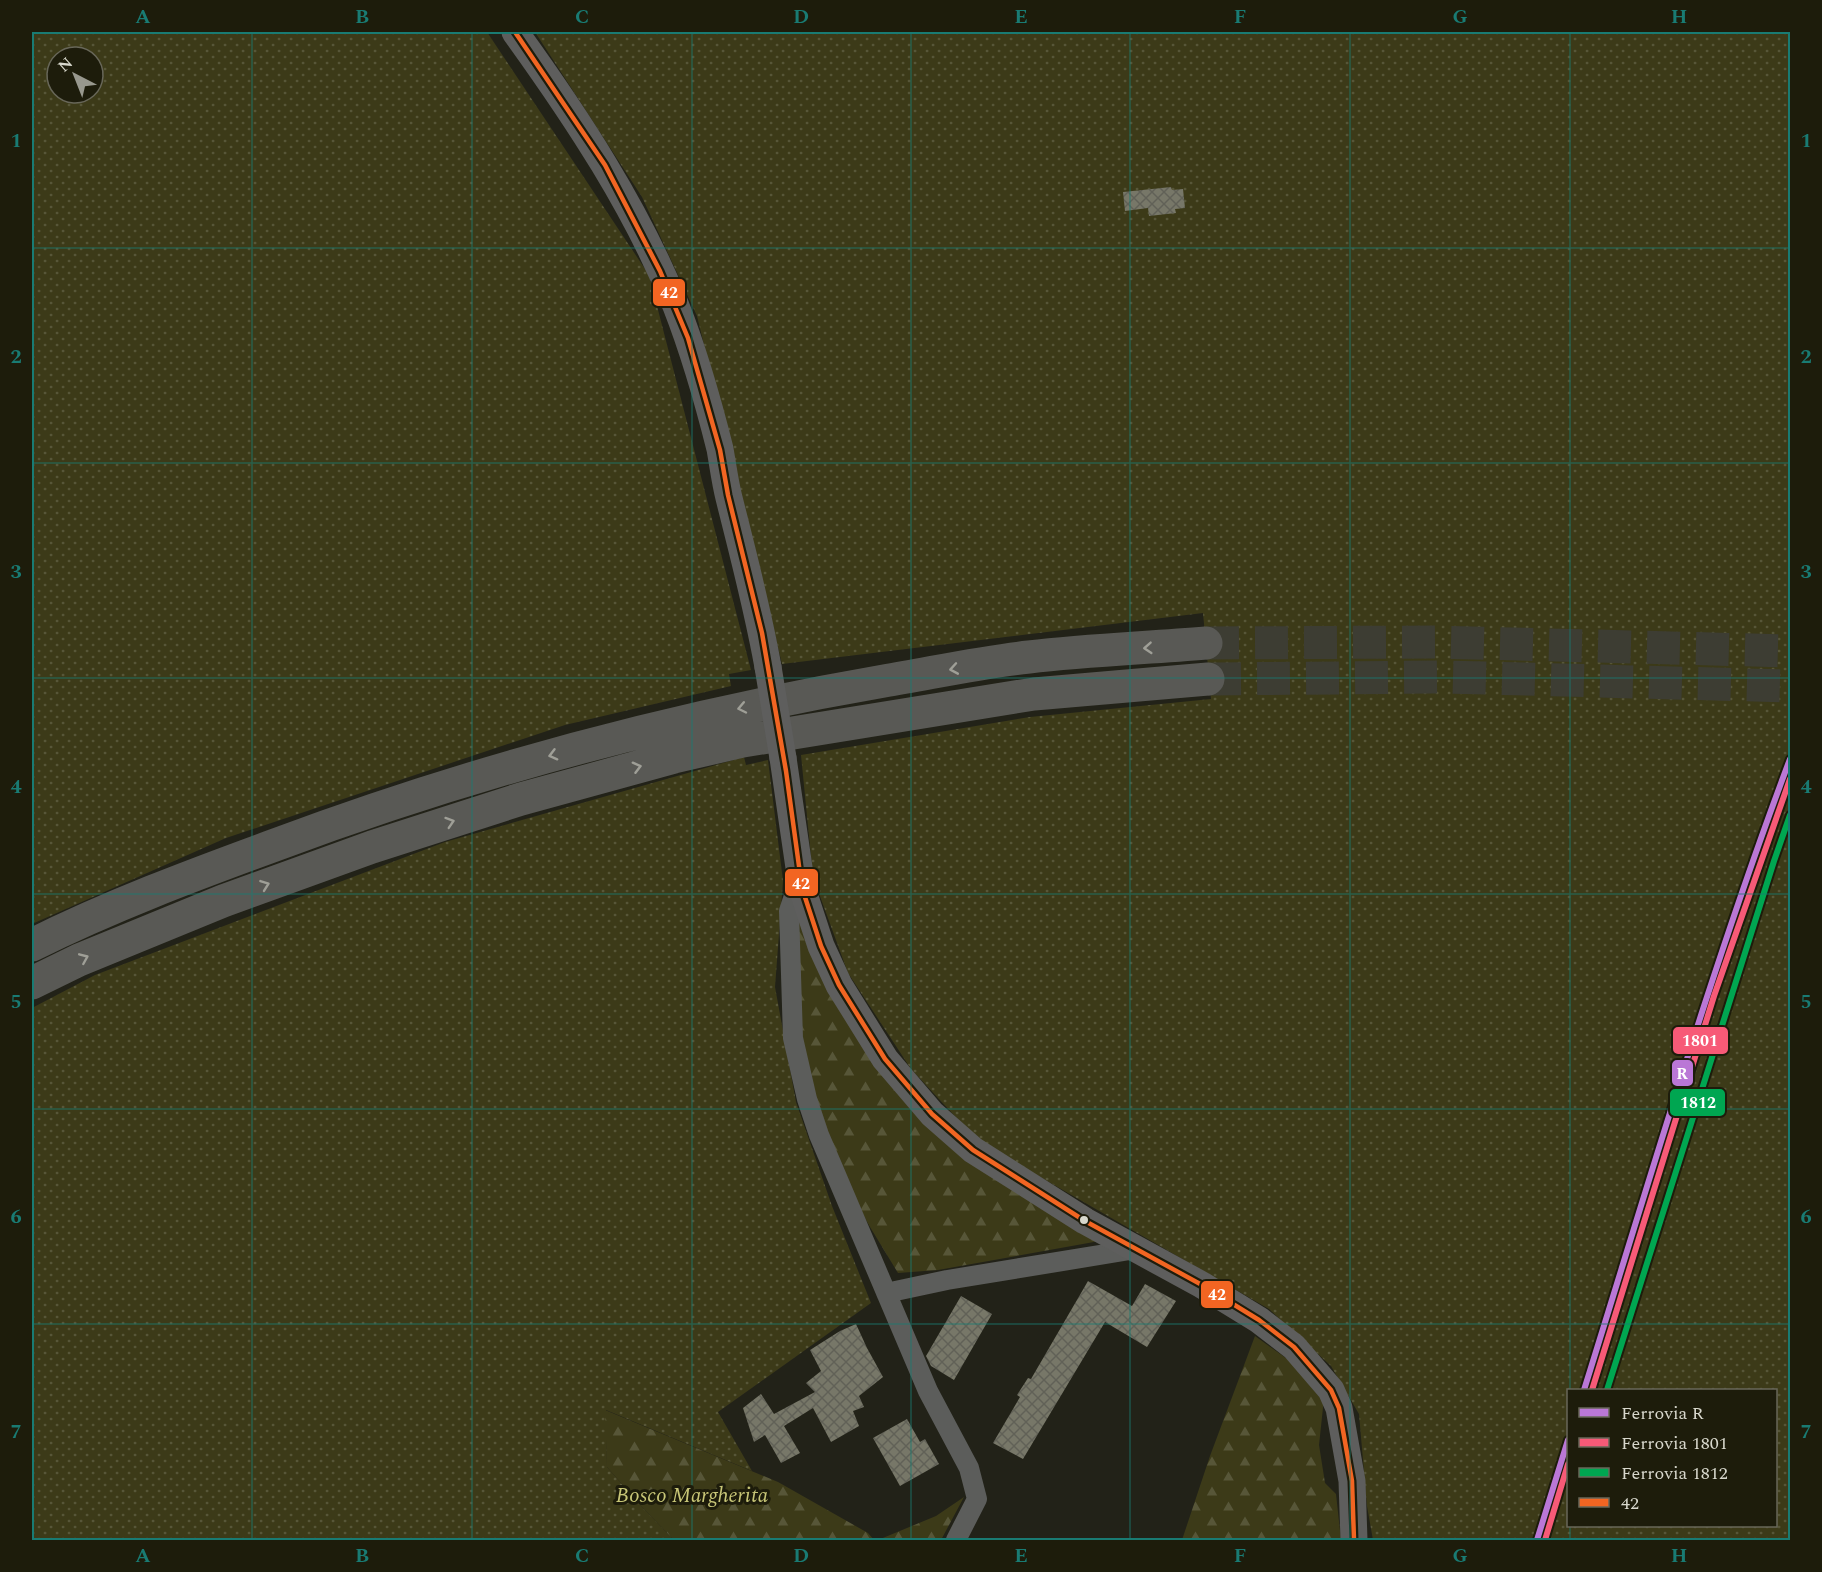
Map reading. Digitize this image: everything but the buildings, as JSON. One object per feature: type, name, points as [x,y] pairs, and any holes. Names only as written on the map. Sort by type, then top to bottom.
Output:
[{"type":"highway","points":[[32,945],[57,932],[200,873],[347,818],[504,768],[668,724],[802,695],[1027,657],[1206,643]]},
{"type":"highway","points":[[32,983],[79,960],[223,901],[372,847],[521,799],[674,757],[743,741],[1034,694],[1208,679]]},
{"type":"main road","points":[[515,32],[605,165],[644,237],[676,306],[697,366],[720,450],[728,495],[762,633],[802,888],[821,946],[838,985],[885,1059],[932,1114],[973,1150],[1085,1221],[1259,1320],[1294,1347],[1331,1390],[1343,1424],[1352,1481],[1354,1540]]},
{"type":"street","points":[[802,888],[794,896],[789,911],[793,1038],[807,1099],[819,1135],[928,1391],[969,1468],[977,1499],[956,1540]]},
{"type":"street","points":[[885,1293],[947,1280],[1136,1250]]},
{"type":"green space","points":[[32,32],[487,32],[649,275],[751,670],[729,674],[731,686],[565,725],[226,838],[32,924]]},
{"type":"green space","points":[[535,32],[1790,32],[1790,1540],[1373,1540],[1367,1506],[1359,1414],[1331,1366],[1269,1309],[978,1141],[911,1069],[848,973],[813,877],[801,755],[1030,717],[1211,699],[1203,613],[782,664],[697,316],[642,197]]},
{"type":"green space","points":[[744,757],[746,765],[768,760],[783,881],[775,987],[796,1102],[832,1206],[871,1303],[718,1412],[752,1471],[606,1410],[607,1467],[674,1540],[32,1540],[32,1008],[95,975],[445,842]]},
{"type":"green space","points":[[798,913],[884,1068],[1105,1240],[938,1270],[898,1273],[845,1182],[824,1134],[797,1039]]},
{"type":"green space","points":[[1255,1336],[1297,1366],[1324,1398],[1319,1445],[1325,1483],[1336,1494],[1341,1540],[1182,1540],[1210,1456]]},
{"type":"green space","name":"Bosco Margherita","points":[[605,1410],[778,1482],[868,1533],[874,1540],[674,1540],[607,1467]]},
{"type":"green space","points":[[964,1497],[941,1540],[878,1540],[936,1516]]},
{"type":"tunnel","points":[[1206,643],[1436,642],[1790,651]]},
{"type":"tunnel","points":[[1208,679],[1446,677],[1790,686]]},
{"type":"rail line","name":"R","points":[[1584,1389],[1708,994],[1790,759]]},
{"type":"rail line","name":"1801","points":[[1592,1389],[1714,996],[1790,779]]},
{"type":"rail line","name":"1812","points":[[1607,1389],[1790,815]]},
{"type":"rail line","name":"R","points":[[1537,1540],[1567,1443]]},
{"type":"rail line","name":"1801","points":[[1545,1540],[1567,1467]]},
{"type":"transit line","name":"42","points":[[515,32],[605,165],[660,271],[688,338],[720,450],[728,495],[762,633],[786,771],[802,888],[821,946],[839,985],[885,1059],[932,1114],[973,1150],[1085,1221],[1202,1285],[1259,1320],[1294,1347],[1331,1390],[1339,1408],[1352,1481],[1354,1540]]}]
